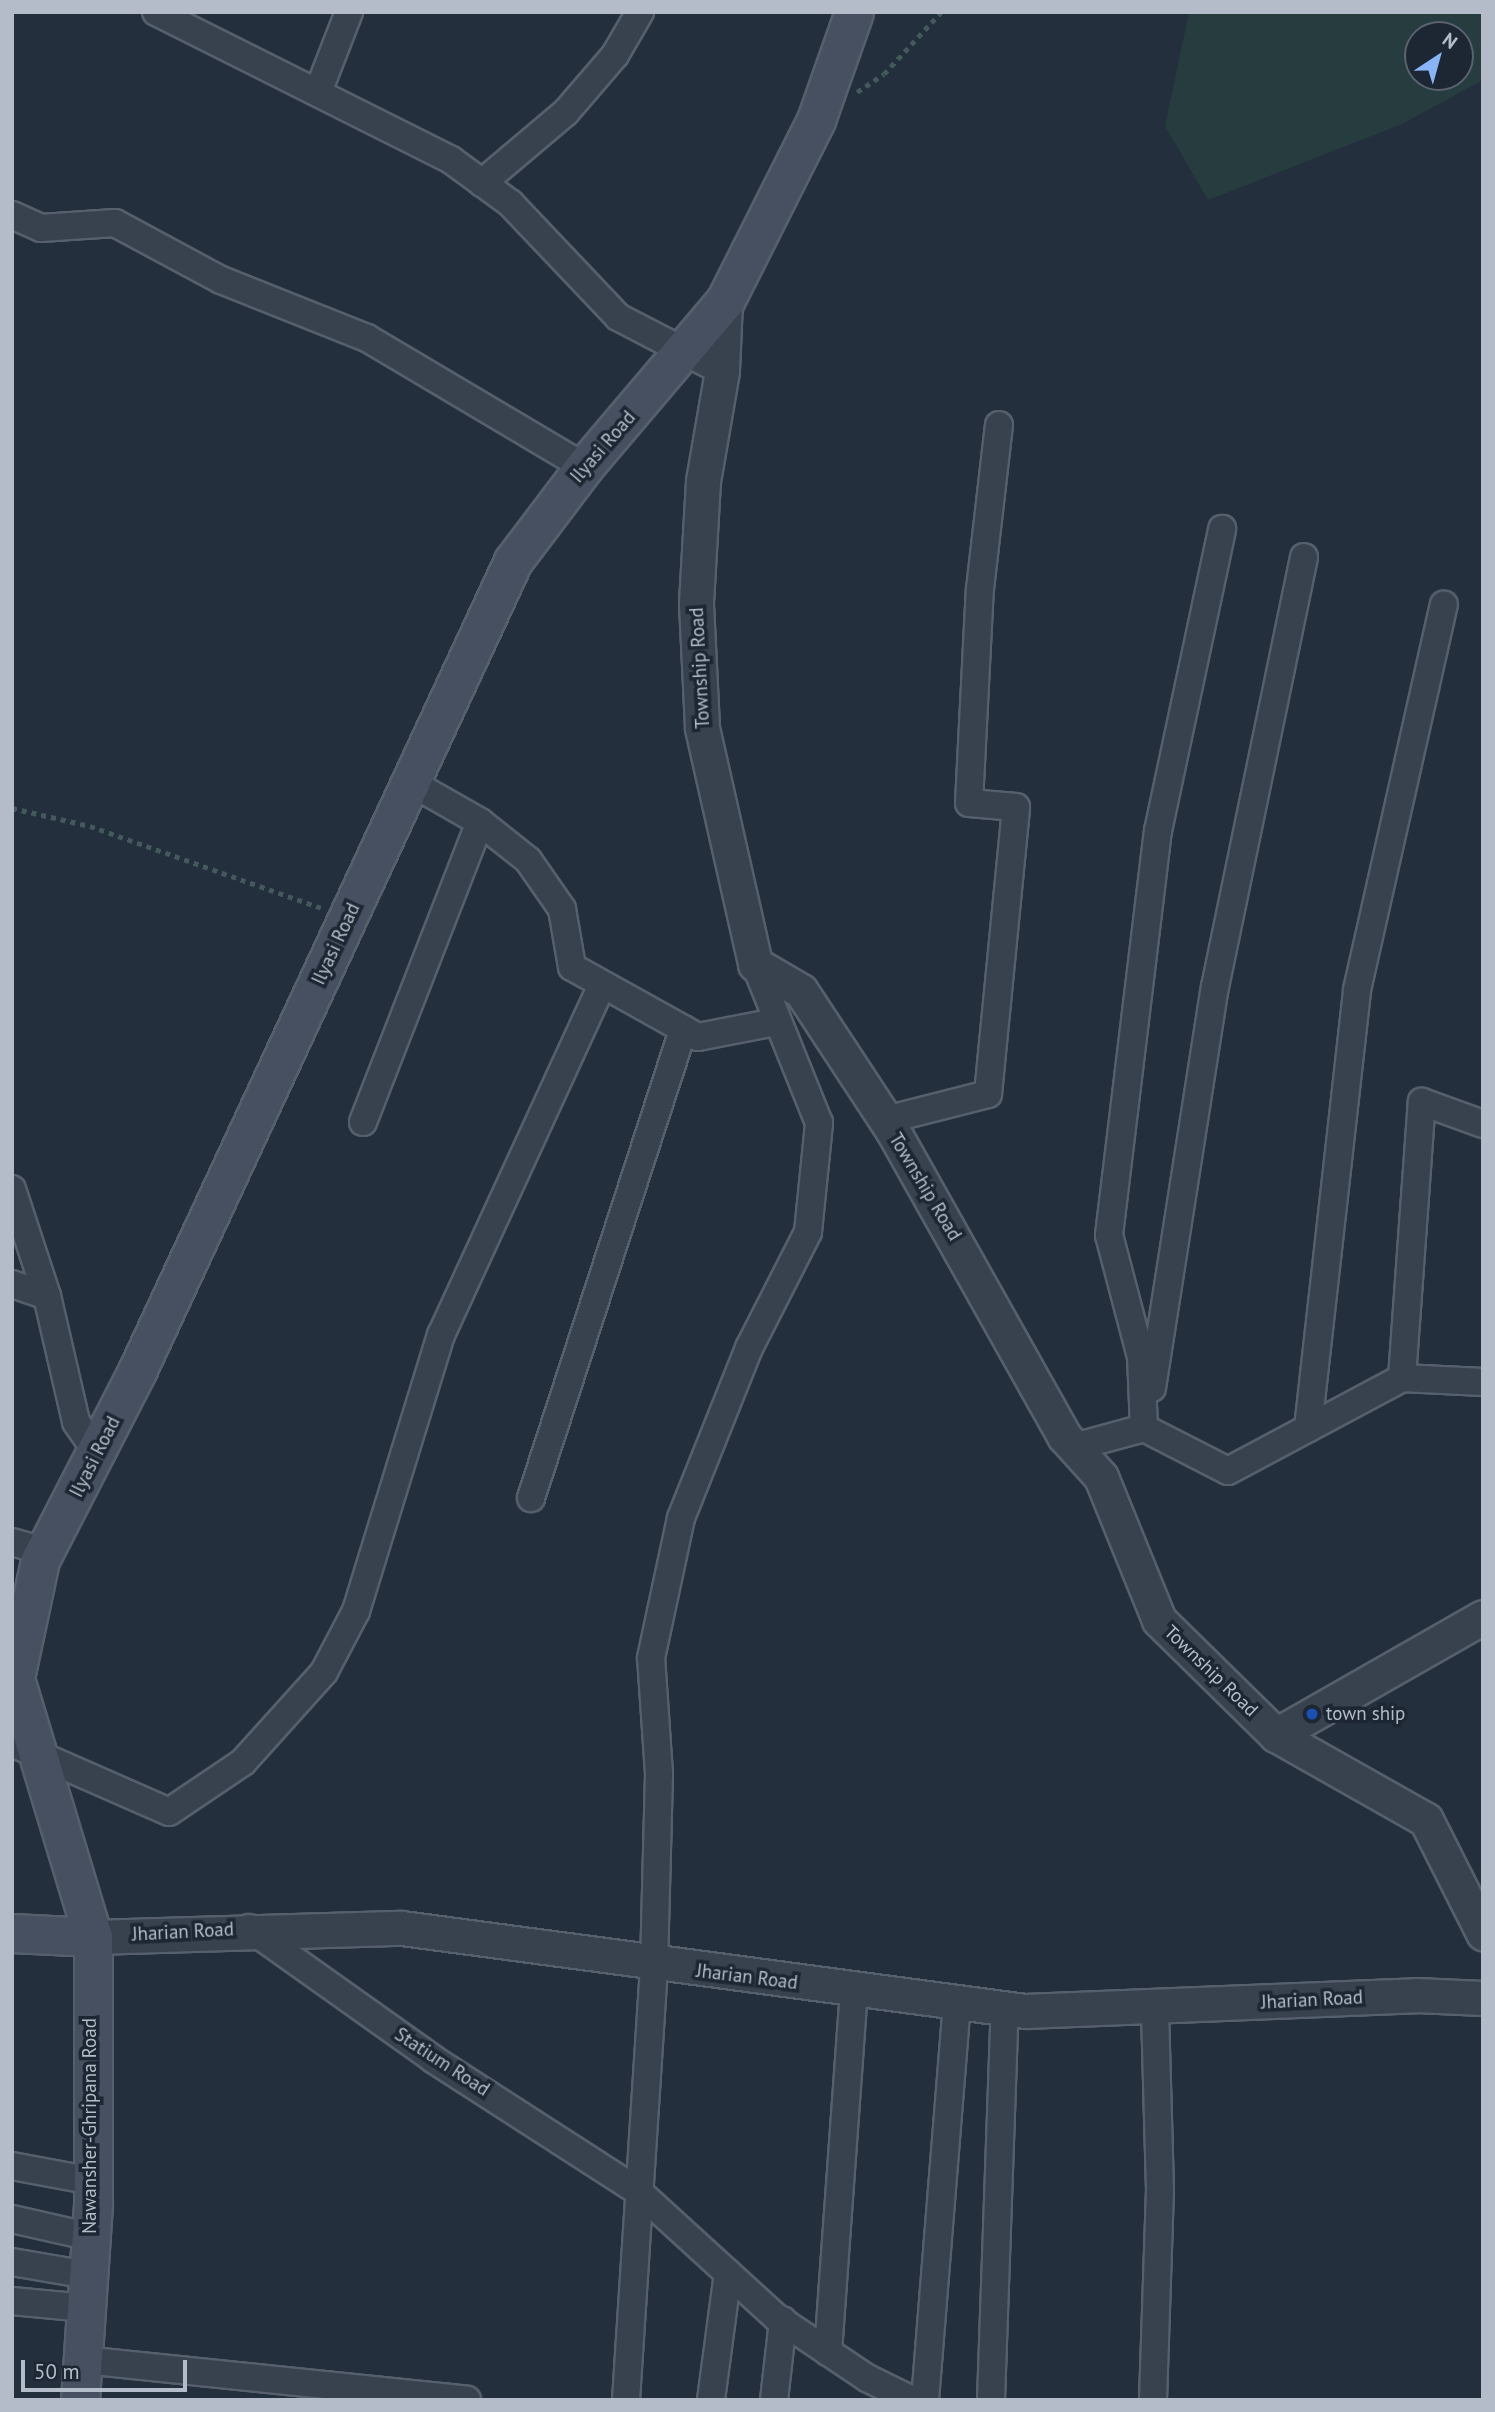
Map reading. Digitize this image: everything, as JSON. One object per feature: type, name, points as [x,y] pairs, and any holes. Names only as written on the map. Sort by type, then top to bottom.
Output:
[{"type":"main road","name":"Ilyasi Road","points":[[93,1937],[66,1832],[25,1751],[15,1678],[28,1547],[98,1454],[513,561],[584,467],[684,356],[725,301],[816,120],[854,12]]},
{"type":"main road","name":"Jharian Road","points":[[12,1933],[93,1937]]},
{"type":"main road","name":"Nawansher-Ghripana Road","points":[[80,2400],[93,2181],[93,1937]]},
{"type":"street","points":[[156,12],[451,160],[482,183],[618,317],[684,356],[722,371]]},
{"type":"street","points":[[318,92],[349,12]]},
{"type":"street","points":[[482,183],[566,112],[615,55],[640,12]]},
{"type":"street","points":[[12,215],[41,228],[115,223],[220,280],[367,338],[584,467]]},
{"type":"street","name":"Township Road","points":[[725,301],[722,371],[703,481],[696,604],[702,728],[755,964],[801,991],[886,1120],[1074,1447],[1101,1477],[1159,1620],[1276,1735],[1426,1820],[1483,1933]]},
{"type":"street","points":[[886,1120],[988,1094],[1016,807],[969,803],[980,589],[999,425]]},
{"type":"street","points":[[1144,1427],[1141,1357],[1109,1235],[1158,831],[1222,529]]},
{"type":"street","points":[[1144,1427],[1167,1318],[1215,987],[1304,557]]},
{"type":"street","points":[[1308,1428],[1357,990],[1444,606]]},
{"type":"street","points":[[410,782],[480,822],[528,860],[562,909],[572,967],[698,1037],[776,1022]]},
{"type":"street","points":[[363,1122],[480,822]]},
{"type":"street","points":[[626,2400],[654,1965],[659,1774],[651,1658],[662,1591],[681,1518],[749,1348],[808,1232],[819,1123],[776,1022],[755,964]]},
{"type":"street","points":[[25,1751],[169,1812],[243,1762],[324,1672],[356,1611],[441,1335],[602,985]]},
{"type":"street","points":[[531,1498],[683,1029]]},
{"type":"street","points":[[1402,1378],[1422,1102],[1483,1124]]},
{"type":"street","points":[[12,1189],[47,1296],[76,1422],[98,1454]]},
{"type":"street","points":[[12,1284],[47,1296]]},
{"type":"street","points":[[1074,1447],[1144,1427],[1228,1471],[1402,1378],[1483,1382]]},
{"type":"street","points":[[1276,1735],[1483,1617]]},
{"type":"street","name":"Jharian Road","points":[[93,1937],[249,1928],[402,1928],[654,1965],[1005,2008],[1155,2007],[1416,1995],[1483,1998]]},
{"type":"street","name":"Statium Road","points":[[249,1928],[433,2059],[639,2191],[783,2321],[828,2352],[912,2400]]},
{"type":"street","points":[[828,2352],[854,1991]]},
{"type":"street","points":[[925,2400],[957,2003]]},
{"type":"street","points":[[1153,2400],[1160,2190],[1155,2007]]},
{"type":"street","points":[[990,2400],[1002,2228],[1005,2008]]},
{"type":"street","points":[[12,2166],[93,2181]]},
{"type":"street","points":[[12,2220],[91,2237]]},
{"type":"street","points":[[12,2262],[87,2292]]},
{"type":"street","points":[[711,2400],[728,2273]]},
{"type":"street","points":[[12,2301],[87,2292]]},
{"type":"street","points":[[774,2400],[783,2321]]},
{"type":"street","points":[[83,2360],[467,2400]]},
{"type":"path","points":[[816,120],[884,74],[941,12]]},
{"type":"path","points":[[12,808],[90,826],[348,918]]},
{"type":"green space","points":[[1189,12],[1483,12],[1483,80],[1474,85],[1474,21],[1404,21],[1404,91],[1463,91],[1402,124],[1208,200],[1165,126]]},
{"type":"place","name":"town ship","points":[[1312,1714]]}]
